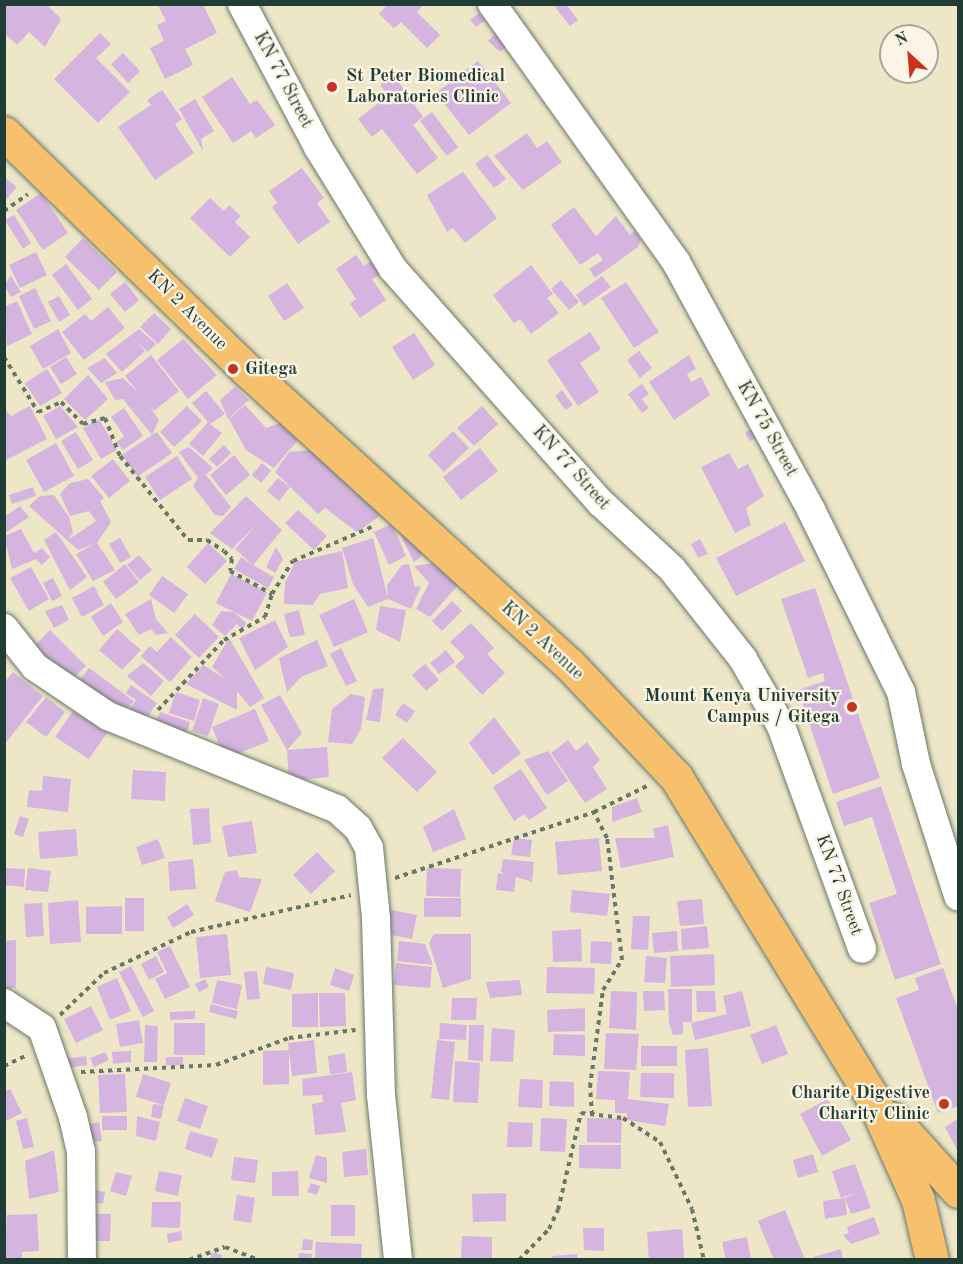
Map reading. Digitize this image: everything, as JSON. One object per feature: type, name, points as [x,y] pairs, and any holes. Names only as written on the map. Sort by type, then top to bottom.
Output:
[{"type":"main road","name":"KN 2 Avenue","points":[[4,133],[249,372],[569,664],[676,777],[871,1095],[918,1200],[932,1260]]},
{"type":"main road","points":[[871,1095],[958,1191]]},
{"type":"street","name":"KN 77 Street","points":[[242,4],[318,147],[393,269],[601,503],[672,569],[743,658],[781,726],[862,949]]},
{"type":"street","name":"KN 75 Street","points":[[492,4],[676,262],[812,510],[901,692],[918,774],[958,896]]},
{"type":"street","points":[[4,628],[35,667],[145,735],[337,809],[369,848],[381,1028],[381,1095],[398,1260]]},
{"type":"street","points":[[4,1003],[28,1014],[51,1044],[81,1150],[82,1260]]},
{"type":"path","points":[[4,357],[38,412],[61,402],[83,424],[105,418],[120,456],[188,540],[207,540],[232,559],[230,571],[272,594]]},
{"type":"path","points":[[145,735],[184,678],[224,640],[265,617],[272,594],[293,561],[361,534],[398,506]]},
{"type":"path","points":[[4,1066],[51,1044],[61,1012],[115,968],[191,932],[297,911],[371,889],[414,870],[594,812],[634,790]]},
{"type":"path","points":[[592,1115],[590,1087],[603,990],[622,960],[607,837],[594,812]]},
{"type":"path","points":[[60,1077],[98,1069],[216,1065],[289,1038],[381,1028]]},
{"type":"path","points":[[519,1260],[549,1229],[570,1170],[577,1122],[581,1113],[622,1118],[660,1142],[693,1209],[704,1260]]},
{"type":"path","points":[[189,1260],[225,1247],[260,1260]]},
{"type":"building","points":[[4,4],[46,4],[61,19],[45,47],[29,32],[17,45],[4,33]]},
{"type":"building","points":[[388,4],[424,4],[417,12],[440,35],[427,48],[401,22],[394,28],[379,14]]},
{"type":"building","points":[[566,4],[578,20],[570,26],[555,7]]},
{"type":"building","points":[[158,5],[203,5],[217,33],[185,49],[193,65],[165,79],[150,48],[164,41],[157,25],[166,21]]},
{"type":"building","points":[[479,13],[485,20],[476,27],[470,20]]},
{"type":"building","points":[[100,33],[111,44],[96,58],[130,92],[98,123],[54,79]]},
{"type":"building","points":[[496,33],[508,45],[500,52],[488,41]]},
{"type":"building","points":[[123,53],[140,71],[128,83],[111,64]]},
{"type":"building","points":[[478,61],[511,103],[469,135],[436,93]]},
{"type":"building","points":[[394,75],[423,117],[413,125],[438,158],[417,174],[382,129],[372,137],[358,119],[388,96],[380,85]]},
{"type":"building","points":[[232,77],[250,104],[257,100],[275,125],[256,138],[251,131],[233,143],[202,97]]},
{"type":"building","points":[[162,90],[182,119],[175,124],[194,153],[155,180],[118,127],[151,105],[147,100]]},
{"type":"building","points":[[195,99],[214,131],[201,139],[203,151],[179,109]]},
{"type":"building","points":[[432,112],[458,147],[447,156],[420,121]]},
{"type":"building","points":[[527,133],[537,148],[547,141],[562,162],[523,190],[494,156]]},
{"type":"building","points":[[487,155],[506,179],[494,188],[475,164]]},
{"type":"building","points":[[302,168],[324,198],[317,203],[330,222],[298,244],[272,207],[277,203],[269,191]]},
{"type":"building","points":[[463,172],[497,218],[465,243],[453,228],[447,232],[427,195]]},
{"type":"building","points":[[4,177],[17,187],[4,202]]},
{"type":"building","points":[[41,193],[68,233],[43,250],[16,210]]},
{"type":"building","points":[[210,198],[224,211],[229,205],[241,216],[235,222],[250,237],[230,257],[190,218]]},
{"type":"building","points":[[574,207],[596,236],[616,216],[630,235],[635,231],[641,240],[638,247],[595,278],[589,269],[603,260],[598,253],[580,265],[551,225]]},
{"type":"building","points":[[14,215],[31,243],[23,249],[5,220]]},
{"type":"building","points":[[83,238],[117,272],[99,290],[65,257]]},
{"type":"building","points":[[36,252],[47,275],[20,288],[9,265]]},
{"type":"building","points":[[356,255],[364,266],[371,261],[380,275],[372,279],[386,300],[360,318],[350,304],[356,299],[336,269]]},
{"type":"building","points":[[66,264],[92,299],[78,310],[52,275]]},
{"type":"building","points":[[531,265],[553,294],[547,298],[559,313],[531,334],[520,319],[514,323],[493,295]]},
{"type":"building","points":[[11,276],[21,292],[11,297],[4,285]]},
{"type":"building","points":[[602,276],[611,287],[584,306],[576,295]]},
{"type":"building","points":[[561,280],[579,302],[569,310],[551,289]]},
{"type":"building","points":[[125,282],[139,300],[125,312],[110,294]]},
{"type":"building","points":[[626,282],[659,332],[634,348],[601,298]]},
{"type":"building","points":[[287,283],[304,308],[284,321],[268,296]]},
{"type":"building","points":[[35,288],[51,321],[34,329],[19,296]]},
{"type":"building","points":[[59,296],[70,315],[59,322],[48,302]]},
{"type":"building","points":[[17,301],[32,334],[7,346],[4,307]]},
{"type":"building","points":[[108,307],[125,328],[84,360],[62,332],[85,314],[91,321]]},
{"type":"building","points":[[154,313],[171,329],[158,344],[140,327]]},
{"type":"building","points":[[58,329],[71,353],[43,369],[30,346]]},
{"type":"building","points":[[139,329],[156,344],[148,352],[137,342],[145,351],[122,372],[106,354]]},
{"type":"building","points":[[590,332],[601,349],[580,363],[599,392],[578,406],[547,360]]},
{"type":"building","points":[[414,333],[435,365],[413,380],[392,347]]},
{"type":"building","points":[[183,339],[217,375],[188,399],[157,360]]},
{"type":"building","points":[[639,351],[652,368],[640,378],[627,360]]},
{"type":"building","points":[[151,355],[179,391],[154,411],[149,406],[159,420],[152,435],[123,399],[115,400],[105,382],[123,378],[139,393],[125,376]]},
{"type":"building","points":[[689,355],[696,369],[687,374],[691,382],[701,377],[710,395],[674,420],[649,382]]},
{"type":"building","points":[[66,357],[77,374],[61,384],[50,367]]},
{"type":"building","points":[[105,358],[117,373],[101,383],[87,368]]},
{"type":"building","points":[[47,369],[62,393],[40,406],[25,383]]},
{"type":"building","points":[[88,375],[108,399],[85,420],[64,399]]},
{"type":"building","points":[[642,384],[649,394],[642,399],[649,408],[642,413],[628,394]]},
{"type":"building","points":[[235,387],[249,400],[228,419],[220,400]]},
{"type":"building","points":[[562,390],[573,405],[566,410],[555,396]]},
{"type":"building","points":[[206,391],[225,414],[210,424],[222,433],[203,456],[189,444],[208,422],[192,403]]},
{"type":"building","points":[[245,405],[266,428],[280,423],[298,440],[274,468],[246,450],[229,419]]},
{"type":"building","points":[[30,406],[47,439],[4,461],[4,408],[11,416]]},
{"type":"building","points":[[60,406],[78,427],[56,439],[43,416]]},
{"type":"building","points":[[187,406],[202,421],[174,447],[160,432]]},
{"type":"building","points":[[482,406],[498,424],[474,446],[457,428]]},
{"type":"building","points":[[124,408],[143,436],[123,450],[117,442],[124,436],[111,417]]},
{"type":"building","points":[[99,419],[117,450],[101,459],[83,428]]},
{"type":"building","points":[[753,429],[757,438],[749,441],[745,432]]},
{"type":"building","points":[[453,431],[469,448],[444,472],[428,455]]},
{"type":"building","points":[[76,432],[93,460],[78,469],[61,441]]},
{"type":"building","points":[[157,432],[172,453],[137,477],[122,455]]},
{"type":"building","points":[[56,443],[74,476],[44,492],[26,460]]},
{"type":"building","points":[[224,445],[231,453],[217,467],[209,459]]},
{"type":"building","points":[[189,447],[213,468],[206,475],[231,507],[223,516],[215,515],[193,486],[198,478],[179,452]]},
{"type":"building","points":[[480,448],[498,471],[461,500],[443,477]]},
{"type":"building","points":[[312,450],[383,514],[357,532],[325,508],[318,514],[275,472],[289,452]]},
{"type":"building","points":[[729,453],[738,469],[748,464],[764,496],[746,508],[751,525],[735,533],[701,467]]},
{"type":"building","points":[[234,455],[250,475],[226,495],[210,475]]},
{"type":"building","points":[[177,456],[192,479],[160,500],[145,477]]},
{"type":"building","points":[[113,459],[130,481],[109,498],[91,476]]},
{"type":"building","points":[[262,463],[271,471],[261,483],[252,475]]},
{"type":"building","points":[[278,478],[290,487],[279,501],[267,491]]},
{"type":"building","points":[[88,479],[104,498],[100,501],[111,522],[97,543],[115,570],[93,581],[76,554],[94,544],[78,550],[29,506],[40,496],[54,495],[69,517],[73,532],[68,540],[96,521],[89,511],[70,516],[60,494],[70,483]]},
{"type":"building","points":[[33,487],[36,496],[12,504],[9,495]]},
{"type":"building","points":[[246,496],[282,530],[253,565],[235,549],[258,523],[232,549],[210,533]]},
{"type":"building","points":[[20,506],[29,517],[4,534],[4,517]]},
{"type":"building","points":[[298,510],[327,536],[314,550],[285,523]]},
{"type":"building","points":[[785,522],[805,561],[736,596],[716,558]]},
{"type":"building","points":[[392,524],[406,556],[389,565],[374,532]]},
{"type":"building","points":[[21,529],[34,553],[42,548],[50,557],[42,565],[36,559],[12,569],[4,536]]},
{"type":"building","points":[[398,530],[418,542],[422,556],[414,562]]},
{"type":"building","points":[[56,532],[87,577],[70,590],[44,540]]},
{"type":"building","points":[[120,538],[131,557],[120,563],[109,544]]},
{"type":"building","points":[[373,538],[388,599],[368,607],[353,584],[342,548]]},
{"type":"building","points":[[700,539],[708,554],[698,558],[691,544]]},
{"type":"building","points":[[208,543],[227,561],[205,584],[187,567]]},
{"type":"building","points":[[276,547],[283,559],[275,573],[266,567]]},
{"type":"building","points":[[342,551],[348,588],[320,594],[313,605],[284,604],[285,583],[295,562]]},
{"type":"building","points":[[139,555],[152,570],[140,580],[127,565]]},
{"type":"building","points":[[241,557],[274,577],[268,588],[234,569]]},
{"type":"building","points":[[433,563],[458,585],[430,617],[416,609],[429,583],[414,566]]},
{"type":"building","points":[[125,564],[139,582],[116,599],[103,582]]},
{"type":"building","points":[[409,564],[415,587],[421,586],[411,609],[388,599],[387,585],[402,565]]},
{"type":"building","points":[[31,567],[49,599],[29,611],[10,578]]},
{"type":"building","points":[[231,574],[267,592],[252,621],[216,603]]},
{"type":"building","points":[[162,576],[188,594],[174,613],[149,595]]},
{"type":"building","points":[[53,578],[62,596],[52,601],[43,583]]},
{"type":"building","points":[[94,586],[104,605],[82,617],[72,598]]},
{"type":"building","points":[[815,588],[880,778],[833,794],[798,690],[825,681],[823,673],[808,678],[781,599]]},
{"type":"building","points":[[151,599],[156,619],[168,633],[156,635],[151,629],[139,635],[125,614]]},
{"type":"building","points":[[354,599],[368,632],[334,647],[319,615]]},
{"type":"building","points":[[452,601],[462,611],[442,631],[432,621]]},
{"type":"building","points":[[111,603],[123,622],[103,636],[91,617]]},
{"type":"building","points":[[62,605],[69,620],[54,628],[45,611]]},
{"type":"building","points":[[380,606],[406,610],[400,642],[376,630]]},
{"type":"building","points":[[299,610],[305,635],[290,637],[284,614]]},
{"type":"building","points":[[221,611],[234,612],[246,623],[243,631],[237,624],[225,636],[212,625]]},
{"type":"building","points":[[195,614],[219,637],[199,658],[175,635]]},
{"type":"building","points":[[275,620],[288,647],[255,670],[239,638]]},
{"type":"building","points":[[471,623],[494,648],[487,654],[505,673],[482,695],[455,666],[465,657],[450,642]]},
{"type":"building","points":[[117,629],[141,650],[122,670],[99,650]]},
{"type":"building","points":[[50,630],[86,666],[68,683],[33,647]]},
{"type":"building","points":[[171,637],[192,657],[170,682],[141,656],[150,646],[157,652]]},
{"type":"building","points":[[229,638],[264,698],[250,707],[237,691],[237,710],[186,684],[203,665],[227,680],[212,667]]},
{"type":"building","points":[[317,640],[328,666],[301,677],[287,692],[279,658]]},
{"type":"building","points":[[341,648],[357,681],[346,686],[330,654]]},
{"type":"building","points":[[446,650],[455,662],[439,674],[430,663]]},
{"type":"building","points":[[143,663],[164,681],[151,696],[127,676]]},
{"type":"building","points":[[425,664],[439,680],[426,691],[412,675]]},
{"type":"building","points":[[89,668],[134,701],[121,717],[77,684]]},
{"type":"building","points":[[13,672],[43,696],[4,745],[4,683]]},
{"type":"building","points":[[131,685],[157,703],[142,724],[127,713],[136,700],[126,693]]},
{"type":"building","points":[[384,688],[380,722],[366,720],[373,689]]},
{"type":"building","points":[[176,692],[200,700],[194,721],[169,713]]},
{"type":"building","points":[[351,694],[365,697],[361,729],[352,744],[328,742],[332,709]]},
{"type":"building","points":[[280,695],[302,733],[287,750],[261,705]]},
{"type":"building","points":[[46,697],[65,712],[46,737],[26,722]]},
{"type":"building","points":[[203,698],[219,704],[208,736],[192,731]]},
{"type":"building","points":[[403,703],[415,711],[407,723],[395,715]]},
{"type":"building","points":[[255,709],[269,741],[225,759],[212,727]]},
{"type":"building","points":[[73,711],[107,733],[89,759],[55,737]]},
{"type":"building","points":[[160,712],[190,722],[185,738],[154,727]]},
{"type":"building","points":[[494,717],[521,753],[493,775],[469,743]]},
{"type":"building","points":[[403,738],[437,772],[417,792],[382,758]]},
{"type":"building","points":[[568,740],[576,751],[587,742],[600,760],[593,767],[607,789],[585,803],[551,753]]},
{"type":"building","points":[[327,747],[329,777],[289,781],[287,750]]},
{"type":"building","points":[[548,751],[568,781],[547,795],[524,760]]},
{"type":"building","points":[[521,769],[547,808],[529,820],[524,814],[514,821],[493,787]]},
{"type":"building","points":[[133,770],[166,772],[165,801],[131,799]]},
{"type":"building","points":[[43,776],[71,779],[68,812],[27,807],[29,790],[42,791]]},
{"type":"building","points":[[881,786],[941,964],[895,980],[869,903],[897,894],[872,817],[844,826],[836,802]]},
{"type":"building","points":[[637,798],[642,812],[612,822],[612,807]]},
{"type":"building","points":[[209,808],[211,843],[193,845],[190,809]]},
{"type":"building","points":[[454,809],[466,839],[433,852],[423,827]]},
{"type":"building","points":[[20,816],[29,819],[23,837],[14,834]]},
{"type":"building","points":[[252,821],[257,853],[228,857],[222,826]]},
{"type":"building","points":[[668,825],[674,857],[621,868],[615,838],[655,838],[653,829]]},
{"type":"building","points":[[76,829],[78,856],[40,859],[38,832]]},
{"type":"building","points":[[514,838],[532,840],[530,857],[511,855]]},
{"type":"building","points":[[599,838],[602,871],[558,875],[555,842]]},
{"type":"building","points":[[158,839],[165,858],[142,865],[136,847]]},
{"type":"building","points":[[317,852],[335,871],[311,894],[293,875]]},
{"type":"building","points":[[193,859],[196,889],[170,891],[168,862]]},
{"type":"building","points":[[503,859],[534,862],[532,882],[501,872]]},
{"type":"building","points":[[5,868],[25,869],[24,887],[4,885]]},
{"type":"building","points":[[28,868],[51,871],[48,892],[25,890]]},
{"type":"building","points":[[427,868],[461,869],[460,897],[426,896]]},
{"type":"building","points":[[237,870],[239,877],[262,879],[250,912],[215,901],[225,872]]},
{"type":"building","points":[[498,873],[516,875],[514,892],[496,890]]},
{"type":"building","points":[[572,890],[610,894],[607,916],[570,912]]},
{"type":"building","points":[[125,898],[144,898],[144,931],[125,931]]},
{"type":"building","points":[[424,898],[461,898],[461,917],[424,917]]},
{"type":"building","points":[[702,899],[704,924],[680,926],[677,901]]},
{"type":"building","points":[[78,900],[81,942],[50,944],[48,903]]},
{"type":"building","points":[[42,903],[44,936],[26,937],[24,904]]},
{"type":"building","points":[[187,904],[194,915],[173,928],[167,917]]},
{"type":"building","points":[[122,906],[122,934],[86,934],[86,907]]},
{"type":"building","points":[[387,909],[417,915],[412,939],[382,933]]},
{"type":"building","points":[[633,916],[650,916],[648,950],[631,949]]},
{"type":"building","points":[[707,926],[709,948],[682,950],[681,929]]},
{"type":"building","points":[[581,929],[582,961],[553,962],[552,931]]},
{"type":"building","points":[[677,931],[678,951],[654,953],[652,933]]},
{"type":"building","points":[[227,934],[231,975],[200,978],[196,937]]},
{"type":"building","points":[[434,934],[471,934],[471,979],[443,988],[429,943]]},
{"type":"building","points":[[16,940],[16,988],[4,988],[4,941]]},
{"type":"building","points":[[399,941],[425,944],[433,965],[397,961]]},
{"type":"building","points":[[591,941],[612,942],[611,964],[590,963]]},
{"type":"building","points":[[170,946],[190,987],[165,999],[155,979],[167,973],[157,952]]},
{"type":"building","points":[[714,954],[715,985],[671,987],[670,956]]},
{"type":"building","points":[[156,956],[164,972],[149,980],[141,964]]},
{"type":"building","points":[[646,956],[667,958],[665,983],[644,982]]},
{"type":"building","points":[[396,963],[432,967],[430,988],[394,985]]},
{"type":"building","points":[[131,966],[154,1011],[143,1017],[119,972]]},
{"type":"building","points":[[266,967],[294,973],[291,990],[263,984]]},
{"type":"building","points":[[547,967],[595,968],[594,994],[546,993]]},
{"type":"building","points":[[335,968],[354,975],[349,991],[330,985]]},
{"type":"building","points":[[943,968],[958,1010],[958,1106],[938,1113],[896,998],[919,990],[915,978]]},
{"type":"building","points":[[257,971],[260,999],[247,1000],[244,972]]},
{"type":"building","points":[[117,978],[131,1011],[110,1020],[97,987]]},
{"type":"building","points":[[205,979],[209,987],[199,992],[195,984]]},
{"type":"building","points":[[217,980],[242,985],[237,1009],[212,1003]]},
{"type":"building","points":[[520,980],[522,995],[490,998],[486,982]]},
{"type":"building","points":[[668,989],[692,989],[692,1022],[683,1022],[683,1034],[673,1035],[669,1023]]},
{"type":"building","points":[[611,991],[637,992],[636,1030],[609,1028]]},
{"type":"building","points":[[643,991],[664,991],[665,1010],[644,1011]]},
{"type":"building","points":[[696,991],[715,991],[716,1012],[697,1012]]},
{"type":"building","points":[[742,991],[751,1026],[695,1040],[691,1023],[727,1014],[723,996]]},
{"type":"building","points":[[318,993],[318,1027],[292,1027],[292,994]]},
{"type":"building","points":[[319,993],[345,993],[346,1026],[320,1027]]},
{"type":"building","points":[[452,998],[477,998],[476,1020],[451,1020]]},
{"type":"building","points":[[211,1004],[238,1011],[236,1019],[209,1012]]},
{"type":"building","points":[[91,1006],[103,1030],[76,1043],[64,1019]]},
{"type":"building","points":[[585,1008],[585,1031],[548,1032],[547,1010]]},
{"type":"building","points":[[195,1011],[195,1019],[170,1020],[170,1012]]},
{"type":"building","points":[[139,1020],[143,1043],[120,1047],[116,1024]]},
{"type":"building","points":[[174,1023],[205,1023],[205,1055],[174,1055]]},
{"type":"building","points":[[440,1023],[467,1025],[466,1040],[439,1039]]},
{"type":"building","points":[[145,1025],[158,1026],[157,1062],[144,1062]]},
{"type":"building","points":[[469,1025],[484,1025],[483,1061],[468,1060]]},
{"type":"building","points":[[776,1025],[788,1054],[762,1064],[750,1035]]},
{"type":"building","points":[[492,1028],[515,1030],[513,1062],[490,1061]]},
{"type":"building","points":[[606,1033],[639,1034],[636,1070],[604,1069]]},
{"type":"building","points":[[554,1034],[585,1035],[585,1056],[553,1055]]},
{"type":"building","points":[[314,1040],[317,1073],[292,1076],[288,1043]]},
{"type":"building","points":[[437,1040],[455,1042],[449,1100],[431,1098]]},
{"type":"building","points":[[641,1046],[677,1046],[677,1066],[641,1066]]},
{"type":"building","points":[[708,1048],[712,1106],[688,1107],[685,1050]]},
{"type":"building","points":[[289,1050],[289,1084],[263,1085],[263,1051]]},
{"type":"building","points":[[131,1051],[131,1062],[113,1064],[112,1052]]},
{"type":"building","points":[[105,1052],[109,1060],[94,1067],[90,1058]]},
{"type":"building","points":[[345,1053],[347,1072],[330,1074],[328,1056]]},
{"type":"building","points":[[86,1056],[87,1065],[67,1068],[65,1059]]},
{"type":"building","points":[[166,1057],[183,1057],[183,1065],[166,1065]]},
{"type":"building","points":[[455,1061],[480,1063],[478,1103],[453,1102]]},
{"type":"building","points":[[598,1071],[630,1072],[628,1099],[669,1104],[665,1126],[627,1120],[627,1113],[615,1113],[615,1100],[596,1099]]},
{"type":"building","points":[[352,1072],[356,1100],[341,1103],[346,1132],[315,1135],[312,1104],[323,1102],[322,1095],[303,1096],[302,1079]]},
{"type":"building","points":[[641,1073],[674,1073],[674,1098],[640,1097]]},
{"type":"building","points":[[125,1074],[127,1112],[100,1113],[98,1075]]},
{"type":"building","points":[[143,1074],[171,1083],[164,1105],[136,1097]]},
{"type":"building","points":[[520,1079],[543,1080],[542,1108],[518,1107]]},
{"type":"building","points":[[550,1081],[574,1082],[574,1107],[549,1106]]},
{"type":"building","points":[[10,1089],[22,1113],[4,1122],[4,1092]]},
{"type":"building","points":[[185,1098],[208,1106],[200,1129],[177,1121]]},
{"type":"building","points":[[828,1099],[851,1140],[822,1156],[800,1114]]},
{"type":"building","points":[[153,1104],[164,1105],[161,1119],[151,1117]]},
{"type":"building","points":[[102,1116],[127,1116],[127,1130],[102,1130]]},
{"type":"building","points":[[137,1116],[160,1122],[156,1141],[136,1136]]},
{"type":"building","points":[[27,1118],[34,1147],[23,1149],[16,1121]]},
{"type":"building","points":[[541,1118],[567,1119],[565,1152],[540,1151]]},
{"type":"building","points":[[587,1118],[622,1119],[621,1143],[587,1142]]},
{"type":"building","points":[[958,1119],[958,1152],[945,1127]]},
{"type":"building","points":[[99,1122],[102,1141],[92,1142],[89,1124]]},
{"type":"building","points":[[508,1122],[533,1123],[532,1147],[507,1147]]},
{"type":"building","points":[[190,1131],[218,1139],[212,1158],[185,1149]]},
{"type":"building","points":[[579,1145],[621,1145],[621,1169],[579,1168]]},
{"type":"building","points":[[366,1149],[368,1175],[344,1177],[342,1152]]},
{"type":"building","points":[[54,1150],[59,1192],[29,1199],[25,1161]]},
{"type":"building","points":[[813,1154],[818,1172],[798,1178],[793,1160]]},
{"type":"building","points":[[316,1155],[327,1158],[327,1183],[309,1178]]},
{"type":"building","points":[[234,1157],[258,1160],[255,1183],[231,1180]]},
{"type":"building","points":[[855,1164],[871,1208],[851,1214],[845,1198],[856,1193],[841,1198],[832,1171]]},
{"type":"building","points":[[159,1171],[182,1175],[178,1196],[155,1191]]},
{"type":"building","points":[[298,1171],[299,1196],[272,1196],[272,1172]]},
{"type":"building","points":[[116,1172],[132,1176],[126,1196],[110,1191]]},
{"type":"building","points":[[311,1183],[320,1186],[317,1195],[307,1192]]},
{"type":"building","points":[[88,1189],[105,1192],[103,1204],[86,1200]]},
{"type":"building","points":[[506,1193],[506,1221],[473,1222],[472,1194]]},
{"type":"building","points":[[237,1195],[255,1198],[251,1223],[233,1220]]},
{"type":"building","points":[[845,1198],[847,1215],[825,1219],[823,1201]]},
{"type":"building","points":[[152,1202],[181,1202],[180,1228],[151,1227]]},
{"type":"building","points":[[331,1205],[355,1205],[355,1236],[331,1236]]},
{"type":"building","points":[[785,1210],[805,1260],[774,1260],[758,1221]]},
{"type":"building","points":[[37,1214],[39,1251],[22,1252],[22,1260],[4,1260],[7,1215]]},
{"type":"building","points":[[91,1214],[111,1214],[110,1241],[90,1241]]},
{"type":"building","points":[[874,1217],[880,1234],[851,1244],[843,1235],[849,1233],[847,1227]]},
{"type":"building","points":[[583,1228],[604,1228],[604,1251],[584,1250]]},
{"type":"building","points":[[682,1229],[684,1258],[649,1260],[647,1232]]},
{"type":"building","points":[[181,1231],[182,1240],[168,1243],[167,1234]]},
{"type":"building","points":[[462,1236],[492,1237],[492,1258],[461,1258]]},
{"type":"building","points":[[747,1237],[751,1260],[726,1260],[722,1242]]},
{"type":"building","points":[[303,1239],[313,1240],[312,1250],[302,1250]]},
{"type":"building","points":[[316,1242],[362,1244],[361,1260],[315,1260]]},
{"type":"building","points":[[841,1249],[843,1260],[814,1260],[813,1257]]},
{"type":"building","points":[[212,1252],[222,1255],[221,1260],[210,1260]]},
{"type":"building","points":[[299,1253],[312,1254],[311,1260],[298,1260]]},
{"type":"building","points":[[577,1254],[577,1260],[553,1260],[552,1256]]},
{"type":"place","name":"St Peter Biomedical Laboratories Clinic","points":[[332,87]]},
{"type":"place","name":"Gitega","points":[[233,369]]},
{"type":"place","name":"Mount Kenya University Campus / Gitega","points":[[852,707]]},
{"type":"place","name":"Charite Digestive Charity Clinic","points":[[944,1104]]}]
